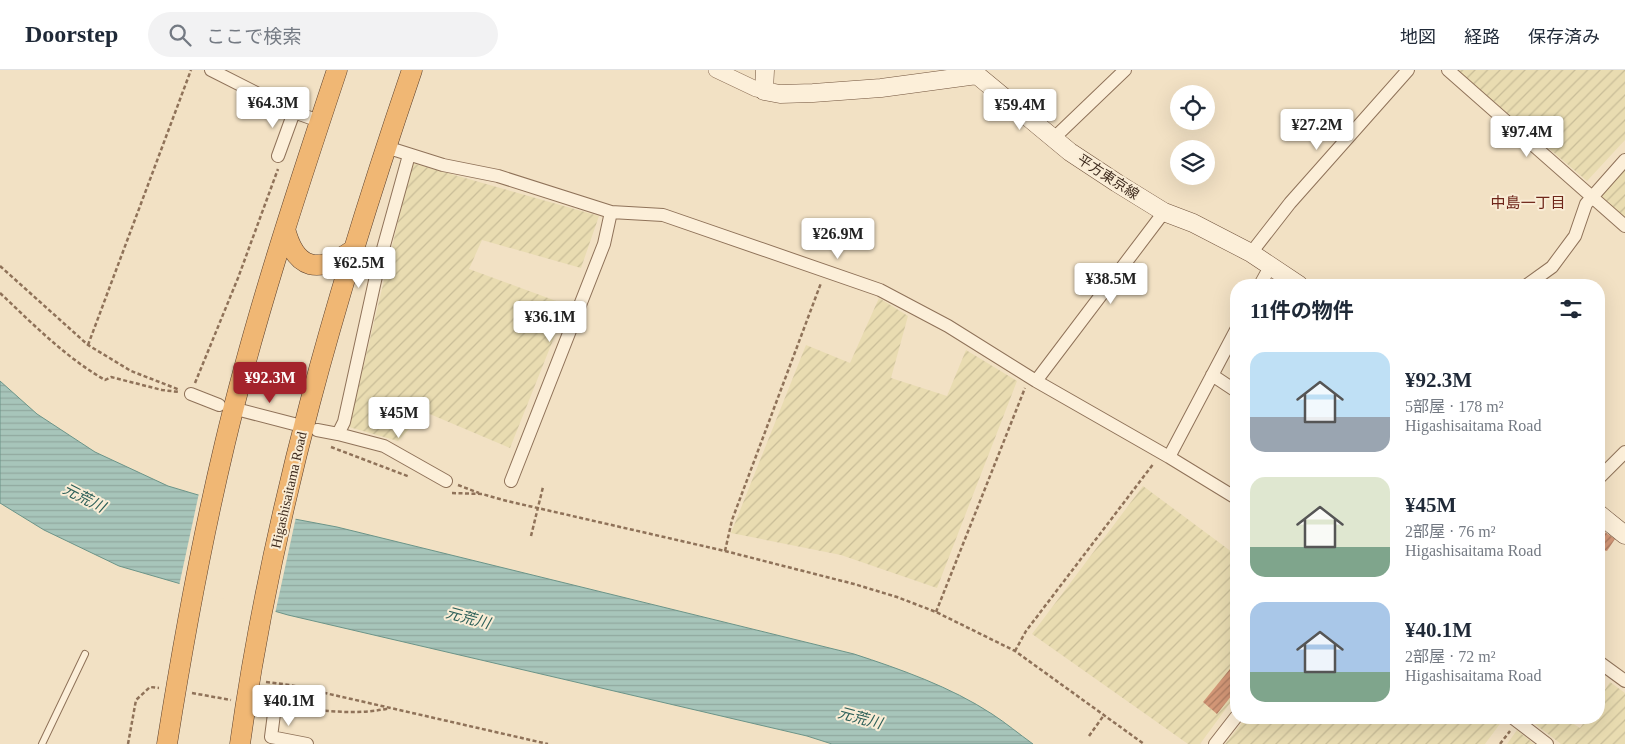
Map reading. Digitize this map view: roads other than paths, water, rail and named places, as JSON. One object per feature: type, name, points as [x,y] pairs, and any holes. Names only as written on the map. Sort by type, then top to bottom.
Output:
[{"type":"highway","points":[[166,744],[199,559],[225,442],[268,284],[336,70]]},
{"type":"highway","points":[[326,100],[345,70]]},
{"type":"highway","name":"Higashisaitama Road","points":[[240,744],[267,581],[295,458],[353,250],[412,70]]},
{"type":"highway","points":[[285,229],[289,244],[294,253],[304,262],[319,266],[328,264],[338,261],[353,250]]},
{"type":"main road","points":[[764,90],[765,70]]},
{"type":"main road","name":"平方東京線","points":[[764,90],[780,94],[881,88],[975,72],[1070,152],[1103,174],[1164,212],[1193,223],[1251,253],[1291,279]]},
{"type":"main road","points":[[1605,519],[1625,535]]},
{"type":"street","points":[[211,70],[294,112],[319,121]]},
{"type":"street","points":[[716,70],[756,89],[764,90]]},
{"type":"street","points":[[1054,138],[1125,70]]},
{"type":"street","points":[[1251,253],[1290,203],[1408,70]]},
{"type":"street","points":[[1448,70],[1625,226]]},
{"type":"street","points":[[278,156],[294,112]]},
{"type":"street","points":[[386,147],[443,165],[498,176],[611,212],[663,215],[880,290],[948,326],[1032,379],[1230,494]]},
{"type":"street","points":[[338,434],[344,422],[378,267],[409,155]]},
{"type":"street","points":[[1535,279],[1552,266],[1575,236],[1586,204],[1625,160]]},
{"type":"street","points":[[511,481],[604,244],[611,212]]},
{"type":"street","points":[[1032,379],[1164,212]]},
{"type":"street","points":[[1263,279],[1271,265]]},
{"type":"street","points":[[1165,455],[1230,341]]},
{"type":"street","points":[[1212,375],[1230,387]]},
{"type":"street","points":[[191,394],[219,405]]},
{"type":"street","points":[[240,410],[294,424]]},
{"type":"street","points":[[318,430],[384,446],[448,487]]},
{"type":"street","points":[[1605,472],[1625,452]]},
{"type":"street","points":[[1605,666],[1625,681]]},
{"type":"street","points":[[275,706],[271,737],[307,744]]},
{"type":"street","points":[[1215,744],[1231,724]]},
{"type":"street","points":[[1521,724],[1547,744]]},
{"type":"lane","points":[[42,744],[85,654]]},
{"type":"water","name":"元荒川","points":[[0,381],[37,414],[95,452],[168,486],[252,511],[337,527],[854,654],[907,672],[960,695],[992,714],[1033,744],[832,744],[807,736],[288,615],[119,566],[44,530],[0,503]]},
{"type":"district","name":"中島一丁目","points":[[1528,203]]}]
